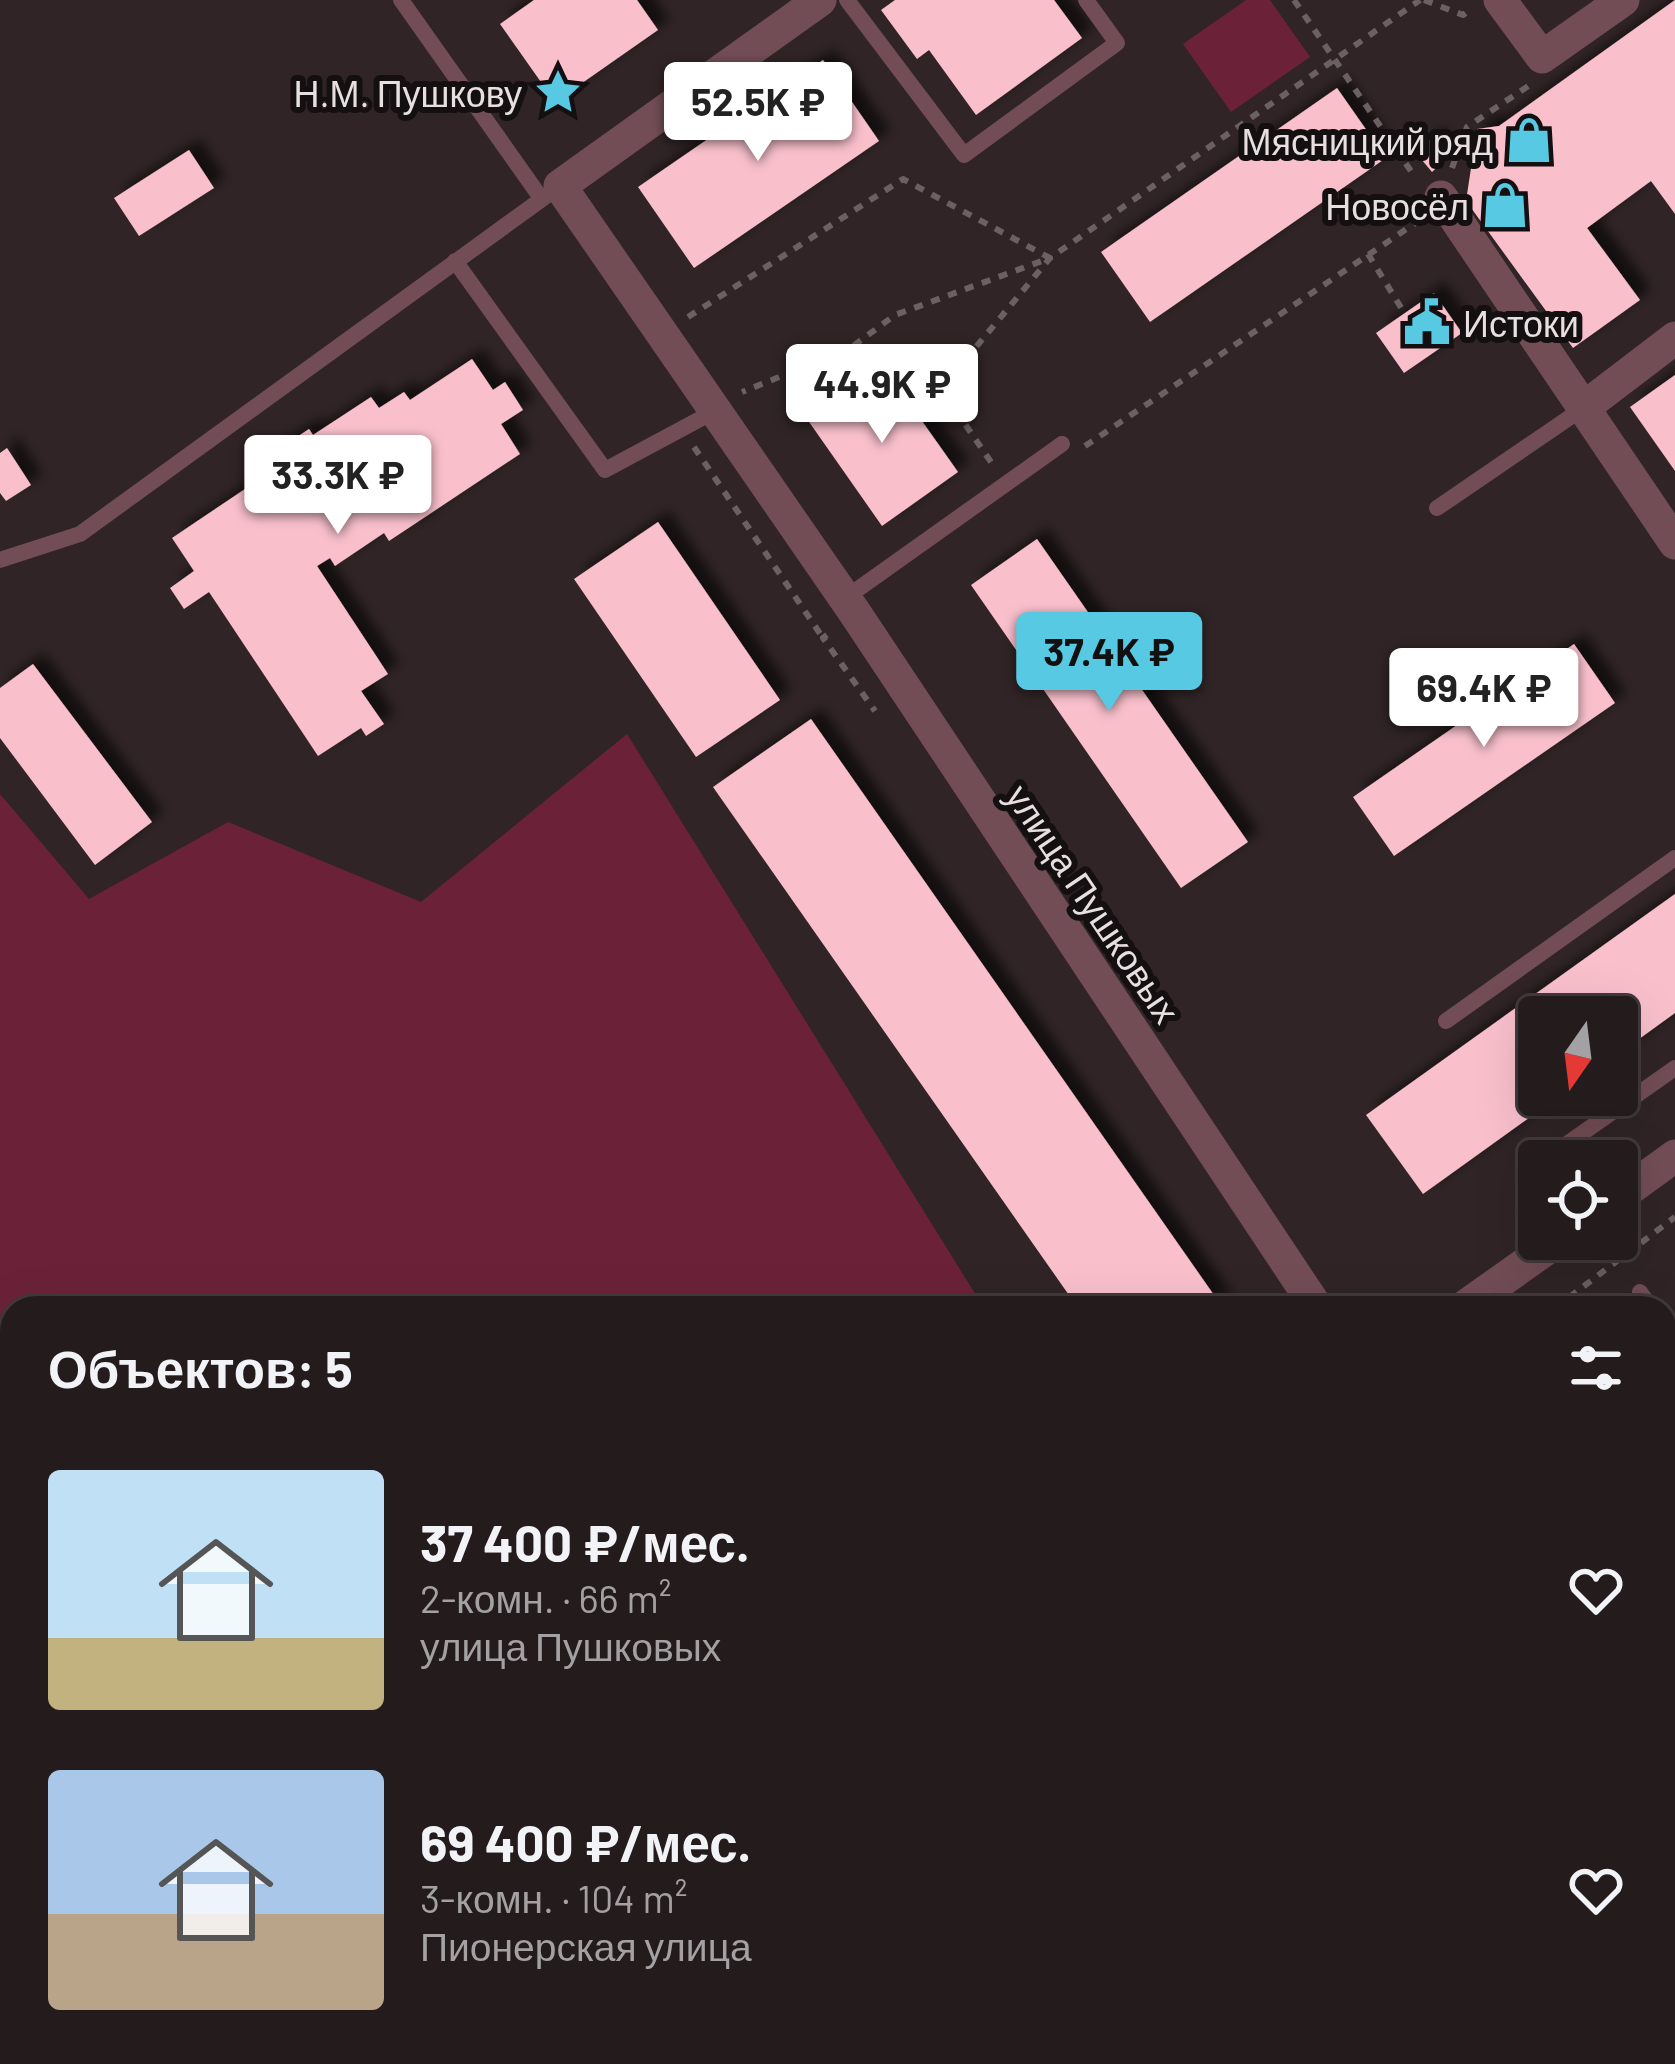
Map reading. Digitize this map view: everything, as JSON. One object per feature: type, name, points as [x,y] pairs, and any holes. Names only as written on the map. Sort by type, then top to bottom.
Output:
[{"type":"street","points":[[1487,4],[1542,57],[1623,0]]},
{"type":"street","points":[[550,192],[804,4]]},
{"type":"street","name":"улица Пушковых","points":[[550,192],[719,406],[1308,1296]]},
{"type":"street","points":[[1441,197],[1675,543]]},
{"type":"street","points":[[1582,410],[1675,338]]},
{"type":"street","points":[[1638,1183],[1675,1156]]},
{"type":"street","points":[[1480,1296],[1530,1260]]},
{"type":"lane","points":[[0,560],[80,534],[550,192],[401,0]]},
{"type":"lane","points":[[847,0],[964,154],[1117,43],[1086,0]]},
{"type":"lane","points":[[454,261],[605,470],[719,406]]},
{"type":"lane","points":[[1437,508],[1582,410]]},
{"type":"lane","points":[[850,606],[1006,484],[1067,449]]},
{"type":"lane","points":[[1446,1021],[1675,859]]},
{"type":"lane","points":[[1573,1140],[1675,1068]]},
{"type":"lane","points":[[1640,1292],[1643,1296]]},
{"type":"path","points":[[719,406],[849,350],[895,315],[1050,257],[1422,0],[1463,15],[1487,4]]},
{"type":"path","points":[[1067,449],[1436,208],[1467,128],[1545,75]]},
{"type":"path","points":[[674,326],[903,179],[1050,257]]},
{"type":"path","points":[[1368,254],[1405,314]]},
{"type":"path","points":[[1006,484],[940,389],[1050,257]]},
{"type":"path","points":[[682,431],[877,715]]},
{"type":"path","points":[[823,638],[850,606]]},
{"type":"path","points":[[1571,1296],[1675,1216]]},
{"type":"shaded area","points":[[1246,0],[1270,0],[1310,57],[1231,112],[1183,44]]},
{"type":"shaded area","points":[[627,734],[977,1296],[0,1296],[0,794],[89,899],[228,822],[421,902]]},
{"type":"building","points":[[534,0],[637,0],[658,30],[555,102],[500,24]]},
{"type":"building","points":[[895,0],[1054,0],[1082,38],[976,115],[929,50],[917,59],[881,10]]},
{"type":"building","points":[[1675,0],[1675,214],[1651,181],[1587,228],[1640,300],[1573,348],[1466,201],[1477,129],[1499,126]]},
{"type":"building","points":[[823,60],[879,141],[694,268],[638,187]]},
{"type":"building","points":[[1337,88],[1386,158],[1150,322],[1101,252]]},
{"type":"building","points":[[1432,138],[1448,157],[1432,172],[1416,153]]},
{"type":"building","points":[[189,150],[214,188],[139,236],[114,198]]},
{"type":"building","points":[[1434,293],[1462,333],[1404,373],[1376,333]]},
{"type":"building","points":[[472,359],[493,390],[505,382],[523,410],[501,424],[520,454],[389,541],[384,533],[335,566],[330,558],[317,566],[388,674],[361,691],[384,724],[366,736],[361,728],[318,756],[209,592],[184,609],[170,588],[194,571],[172,538],[266,475],[258,463],[309,429],[313,435],[371,397],[379,408],[404,392],[410,400]]},
{"type":"building","points":[[883,366],[958,472],[882,526],[807,419]]},
{"type":"building","points":[[1675,375],[1675,471],[1630,407]]},
{"type":"building","points":[[7,448],[31,485],[6,501],[0,493],[0,453]]},
{"type":"building","points":[[658,522],[780,700],[696,757],[574,579]]},
{"type":"building","points":[[1037,539],[1248,842],[1181,888],[971,585]]},
{"type":"building","points":[[1574,644],[1615,703],[1394,856],[1353,797]]},
{"type":"building","points":[[33,664],[152,822],[95,865],[0,738],[0,688]]},
{"type":"building","points":[[811,719],[1215,1296],[1070,1296],[713,787]]},
{"type":"building","points":[[1675,894],[1675,1013],[1638,1040],[1638,996],[1532,996]]},
{"type":"building","points":[[1518,1006],[1518,1116],[1532,1116],[1423,1194],[1366,1115]]},
{"type":"place","name":"Н.М. Пушкову","points":[[558,92]]},
{"type":"place","name":"Мясницкий ряд","points":[[1529,140]]},
{"type":"place","name":"Новосёл","points":[[1505,205]]},
{"type":"place","name":"Истоки","points":[[1427,322]]}]
